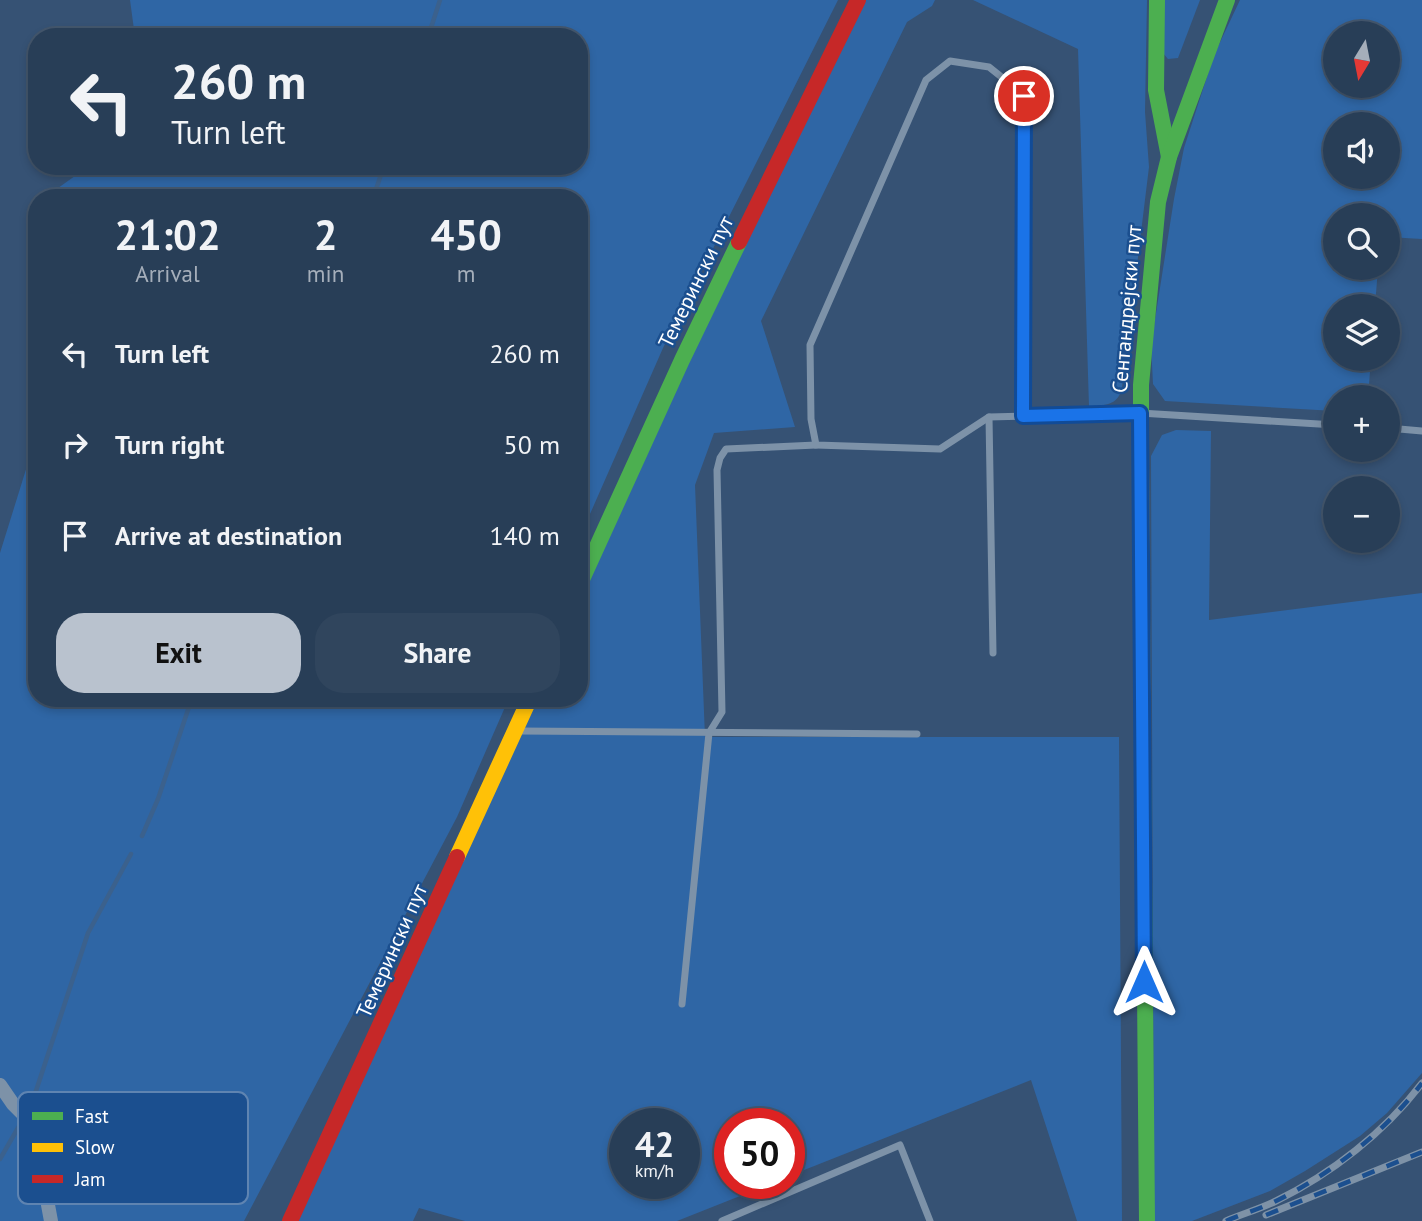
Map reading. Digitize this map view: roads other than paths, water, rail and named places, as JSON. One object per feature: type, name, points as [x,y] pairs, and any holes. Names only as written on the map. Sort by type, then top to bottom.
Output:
[{"type":"main road","name":"Темерински пут","points":[[588,566],[682,360],[858,0]]},
{"type":"main road","points":[[1157,0],[1156,90],[1169,157]]},
{"type":"main road","name":"Сентандрејски пут","points":[[1147,1221],[1140,413],[1156,215],[1169,157],[1227,0]]},
{"type":"main road","name":"Темерински пут","points":[[290,1221],[526,707]]},
{"type":"street","points":[[0,1085],[18,1109]]},
{"type":"lane","points":[[816,446],[811,419],[810,345],[926,80],[950,61],[989,67],[1024,96],[1023,416]]},
{"type":"lane","points":[[682,1004],[709,733],[722,712],[717,470],[726,449],[816,446],[940,449],[989,417],[1140,413],[1323,424]]},
{"type":"lane","points":[[989,417],[993,653]]},
{"type":"lane","points":[[1400,429],[1422,430]]},
{"type":"lane","points":[[515,731],[917,734]]},
{"type":"lane","points":[[722,1221],[900,1145],[930,1221]]},
{"type":"waterway","points":[[431,28],[440,0]]},
{"type":"waterway","points":[[376,189],[381,175]]},
{"type":"waterway","points":[[142,836],[158,799],[189,707]]},
{"type":"waterway","points":[[36,1092],[88,933],[131,854]]},
{"type":"waterway","points":[[0,1159],[18,1128]]},
{"type":"railway","points":[[1226,1221],[1276,1201],[1337,1165],[1374,1135],[1422,1083]]},
{"type":"railway","points":[[1266,1215],[1422,1152]]}]
